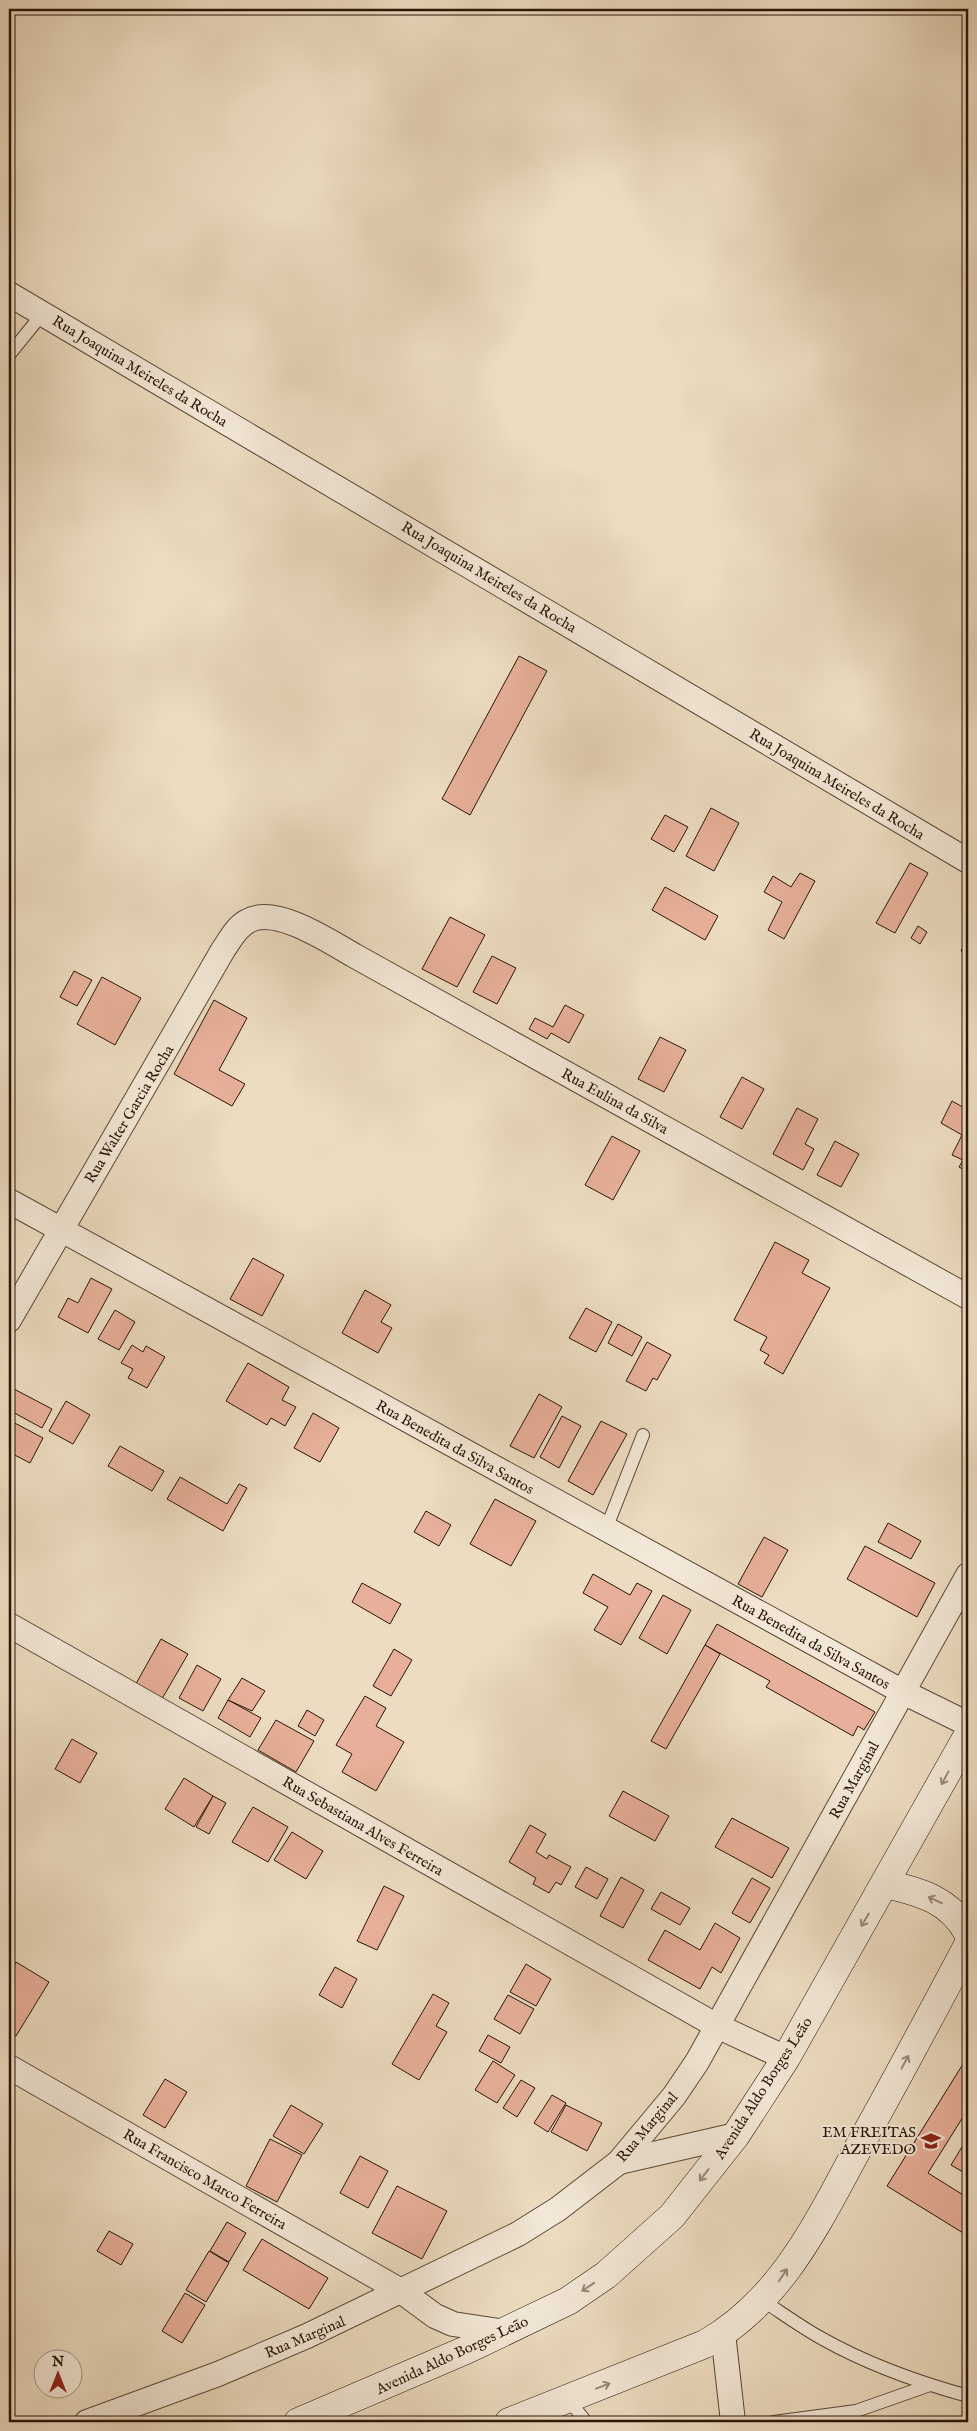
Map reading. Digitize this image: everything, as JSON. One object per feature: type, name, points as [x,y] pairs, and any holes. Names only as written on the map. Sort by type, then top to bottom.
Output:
[{"type":"street","name":"Rua Joaquina Meireles da Rocha","points":[[9,294],[968,861]]},
{"type":"street","name":"Rua Eulina da Silva","points":[[258,918],[271,917],[293,924],[355,956],[968,1297]]},
{"type":"street","name":"Rua Walter Garcia Rocha","points":[[9,1320],[59,1230],[164,1054],[223,950],[239,928],[247,921],[258,918]]},
{"type":"street","name":"Rua Benedita da Silva Santos","points":[[9,1201],[903,1692],[968,1724]]},
{"type":"street","name":"Rua Marginal","points":[[87,2422],[140,2413],[218,2374],[307,2336],[518,2234],[558,2209],[619,2162],[674,2096],[717,2026],[968,1576]]},
{"type":"street","name":"Rua Sebastiana Alves Ferreira","points":[[9,1625],[717,2026],[786,2058]]},
{"type":"street","name":"Avenida Aldo Borges Leão","points":[[298,2422],[333,2415],[568,2301],[606,2275],[650,2238],[672,2216],[736,2135],[786,2058],[886,1884],[968,1735]]},
{"type":"street","points":[[886,1884],[910,1889],[944,1904],[960,1917],[968,1933]]},
{"type":"street","points":[[509,2422],[689,2351],[723,2333],[762,2300],[779,2282],[815,2226],[968,1945]]},
{"type":"street","name":"Rua Francisco Marco Ferreira","points":[[9,2067],[400,2291],[435,2316],[453,2324],[506,2332]]},
{"type":"street","points":[[619,2162],[736,2135]]},
{"type":"street","points":[[723,2333],[733,2422]]},
{"type":"lane","points":[[9,354],[43,313]]},
{"type":"lane","points":[[606,1529],[644,1435]]},
{"type":"lane","points":[[762,2300],[820,2338],[856,2356],[930,2385],[968,2396]]},
{"type":"lane","points":[[774,2422],[856,2411],[930,2385]]},
{"type":"lane","points":[[568,2399],[586,2422]]},
{"type":"building","points":[[519,656],[547,671],[470,815],[442,799]]},
{"type":"building","points":[[711,808],[739,823],[714,871],[686,856]]},
{"type":"building","points":[[665,815],[688,827],[674,852],[651,839]]},
{"type":"building","points":[[910,863],[928,873],[895,933],[876,923]]},
{"type":"building","points":[[800,873],[815,881],[784,939],[768,930],[782,902],[764,892],[773,876],[791,887]]},
{"type":"building","points":[[665,887],[718,916],[705,940],[652,910]]},
{"type":"building","points":[[450,917],[485,935],[457,987],[422,969]]},
{"type":"building","points":[[918,926],[927,932],[920,944],[911,938]]},
{"type":"building","points":[[968,937],[968,955],[961,951]]},
{"type":"building","points":[[492,956],[516,968],[497,1004],[473,992]]},
{"type":"building","points":[[74,971],[92,980],[77,1006],[60,997]]},
{"type":"building","points":[[102,977],[141,998],[115,1045],[77,1024]]},
{"type":"building","points":[[214,1000],[247,1018],[219,1070],[245,1084],[232,1106],[174,1074]]},
{"type":"building","points":[[565,1005],[584,1015],[569,1043],[551,1033],[547,1039],[529,1029],[535,1018],[553,1027]]},
{"type":"building","points":[[660,1037],[686,1050],[664,1092],[638,1079]]},
{"type":"building","points":[[742,1077],[764,1089],[742,1129],[720,1117]]},
{"type":"building","points":[[952,1101],[968,1110],[968,1172],[959,1167],[963,1160],[952,1155],[962,1135],[941,1123]]},
{"type":"building","points":[[797,1108],[818,1119],[805,1144],[814,1149],[803,1170],[773,1154]]},
{"type":"building","points":[[612,1136],[640,1151],[613,1200],[585,1185]]},
{"type":"building","points":[[835,1141],[859,1154],[841,1187],[817,1175]]},
{"type":"building","points":[[775,1242],[809,1260],[802,1273],[830,1288],[783,1374],[764,1363],[769,1355],[760,1350],[767,1337],[734,1320]]},
{"type":"building","points":[[253,1258],[284,1275],[262,1316],[230,1299]]},
{"type":"building","points":[[91,1278],[112,1289],[88,1333],[58,1317],[68,1298],[78,1303]]},
{"type":"building","points":[[365,1290],[391,1305],[381,1322],[392,1328],[378,1353],[342,1333]]},
{"type":"building","points":[[586,1308],[612,1322],[596,1352],[569,1338]]},
{"type":"building","points":[[115,1310],[135,1322],[119,1350],[98,1339]]},
{"type":"building","points":[[618,1324],[642,1337],[632,1356],[608,1343]]},
{"type":"building","points":[[647,1342],[671,1355],[657,1380],[653,1378],[646,1391],[626,1381]]},
{"type":"building","points":[[132,1345],[143,1352],[146,1346],[165,1357],[147,1388],[128,1378],[133,1369],[121,1363]]},
{"type":"building","points":[[248,1363],[289,1387],[282,1400],[296,1407],[285,1426],[271,1418],[267,1425],[226,1401]]},
{"type":"building","points":[[12,1388],[52,1409],[42,1428],[9,1410],[9,1394]]},
{"type":"building","points":[[539,1394],[562,1407],[534,1458],[510,1446]]},
{"type":"building","points":[[66,1401],[90,1415],[73,1444],[49,1431]]},
{"type":"building","points":[[313,1413],[339,1428],[320,1462],[294,1448]]},
{"type":"building","points":[[562,1416],[581,1426],[559,1468],[540,1457]]},
{"type":"building","points":[[9,1420],[43,1438],[30,1463],[9,1452]]},
{"type":"building","points":[[601,1421],[627,1434],[593,1495],[568,1481]]},
{"type":"building","points":[[120,1446],[164,1471],[152,1491],[108,1466]]},
{"type":"building","points":[[180,1477],[227,1504],[239,1484],[247,1488],[223,1531],[167,1499]]},
{"type":"building","points":[[495,1499],[536,1521],[511,1566],[470,1544]]},
{"type":"building","points":[[426,1511],[451,1525],[439,1546],[414,1532]]},
{"type":"building","points":[[888,1523],[921,1541],[911,1559],[878,1542]]},
{"type":"building","points":[[764,1537],[788,1550],[762,1597],[738,1584]]},
{"type":"building","points":[[865,1546],[935,1583],[917,1617],[847,1579]]},
{"type":"building","points":[[593,1574],[630,1595],[637,1583],[652,1591],[621,1645],[594,1630],[608,1607],[583,1593]]},
{"type":"building","points":[[362,1583],[401,1604],[390,1624],[352,1602]]},
{"type":"building","points":[[663,1595],[691,1610],[667,1654],[639,1638]]},
{"type":"building","points":[[717,1624],[875,1712],[864,1730],[858,1726],[853,1736],[766,1687],[770,1681],[705,1645]]},
{"type":"building","points":[[161,1639],[188,1654],[159,1704],[133,1689]]},
{"type":"building","points":[[705,1645],[720,1654],[666,1749],[651,1741]]},
{"type":"building","points":[[394,1649],[412,1660],[391,1696],[373,1686]]},
{"type":"building","points":[[197,1665],[221,1679],[203,1711],[179,1698]]},
{"type":"building","points":[[242,1678],[265,1691],[252,1711],[228,1700]]},
{"type":"building","points":[[365,1696],[386,1708],[376,1726],[404,1742],[376,1791],[342,1772],[352,1754],[336,1745]]},
{"type":"building","points":[[228,1700],[261,1718],[250,1737],[218,1718]]},
{"type":"building","points":[[307,1710],[324,1720],[315,1736],[298,1726]]},
{"type":"building","points":[[276,1720],[314,1741],[296,1772],[258,1750]]},
{"type":"building","points":[[72,1739],[97,1753],[80,1783],[55,1769]]},
{"type":"building","points":[[184,1778],[213,1796],[194,1827],[165,1809]]},
{"type":"building","points":[[623,1791],[669,1816],[655,1841],[609,1816]]},
{"type":"building","points":[[213,1796],[226,1803],[209,1834],[196,1827]]},
{"type":"building","points":[[253,1807],[288,1827],[268,1862],[232,1842]]},
{"type":"building","points":[[732,1818],[789,1848],[772,1878],[715,1847]]},
{"type":"building","points":[[530,1825],[546,1834],[536,1852],[547,1859],[549,1855],[571,1867],[561,1885],[556,1882],[549,1893],[533,1884],[536,1878],[509,1862]]},
{"type":"building","points":[[292,1832],[323,1851],[306,1879],[274,1860]]},
{"type":"building","points":[[586,1867],[608,1879],[597,1899],[575,1887]]},
{"type":"building","points":[[621,1877],[644,1890],[623,1928],[600,1916]]},
{"type":"building","points":[[752,1878],[770,1888],[750,1923],[732,1913]]},
{"type":"building","points":[[384,1886],[404,1896],[377,1950],[357,1941]]},
{"type":"building","points":[[661,1892],[690,1908],[680,1925],[651,1909]]},
{"type":"building","points":[[715,1923],[740,1938],[721,1973],[712,1967],[700,1989],[648,1960],[665,1930],[700,1950]]},
{"type":"building","points":[[16,1962],[49,1982],[16,2036],[9,2031],[9,1975]]},
{"type":"building","points":[[526,1964],[551,1979],[536,2006],[510,1992]]},
{"type":"building","points":[[335,1967],[357,1979],[342,2008],[319,1995]]},
{"type":"building","points":[[433,1994],[449,2003],[436,2026],[447,2032],[419,2080],[392,2064]]},
{"type":"building","points":[[508,1995],[534,2009],[520,2034],[494,2019]]},
{"type":"building","points":[[488,2035],[510,2047],[501,2063],[479,2051]]},
{"type":"building","points":[[493,2061],[515,2075],[497,2103],[475,2090]]},
{"type":"building","name":"EM FREITAS AZEVEDO","points":[[963,2064],[968,2067],[968,2109],[928,2173],[968,2198],[968,2236],[887,2186]]},
{"type":"building","points":[[165,2079],[187,2092],[165,2128],[143,2115]]},
{"type":"building","points":[[521,2080],[535,2088],[517,2117],[503,2108]]},
{"type":"building","points":[[552,2095],[566,2103],[548,2132],[534,2123]]},
{"type":"building","points":[[291,2105],[323,2124],[304,2154],[273,2136]]},
{"type":"building","points":[[566,2105],[602,2123],[587,2151],[551,2132]]},
{"type":"building","name":"EM FREITAS AZEVEDO","points":[[968,2137],[968,2175],[951,2165]]},
{"type":"building","points":[[270,2139],[302,2155],[277,2202],[246,2186]]},
{"type":"building","points":[[360,2156],[388,2171],[368,2208],[340,2193]]},
{"type":"building","points":[[397,2186],[447,2211],[422,2259],[372,2233]]},
{"type":"building","points":[[227,2222],[246,2233],[229,2262],[210,2251]]},
{"type":"building","points":[[109,2231],[133,2244],[121,2265],[97,2251]]},
{"type":"building","points":[[262,2239],[328,2278],[309,2309],[243,2270]]},
{"type":"building","points":[[209,2251],[229,2263],[206,2302],[186,2290]]},
{"type":"building","points":[[185,2293],[205,2305],[182,2343],[162,2331]]},
{"type":"place","name":"EM FREITAS AZEVEDO","points":[[931,2141]]}]
